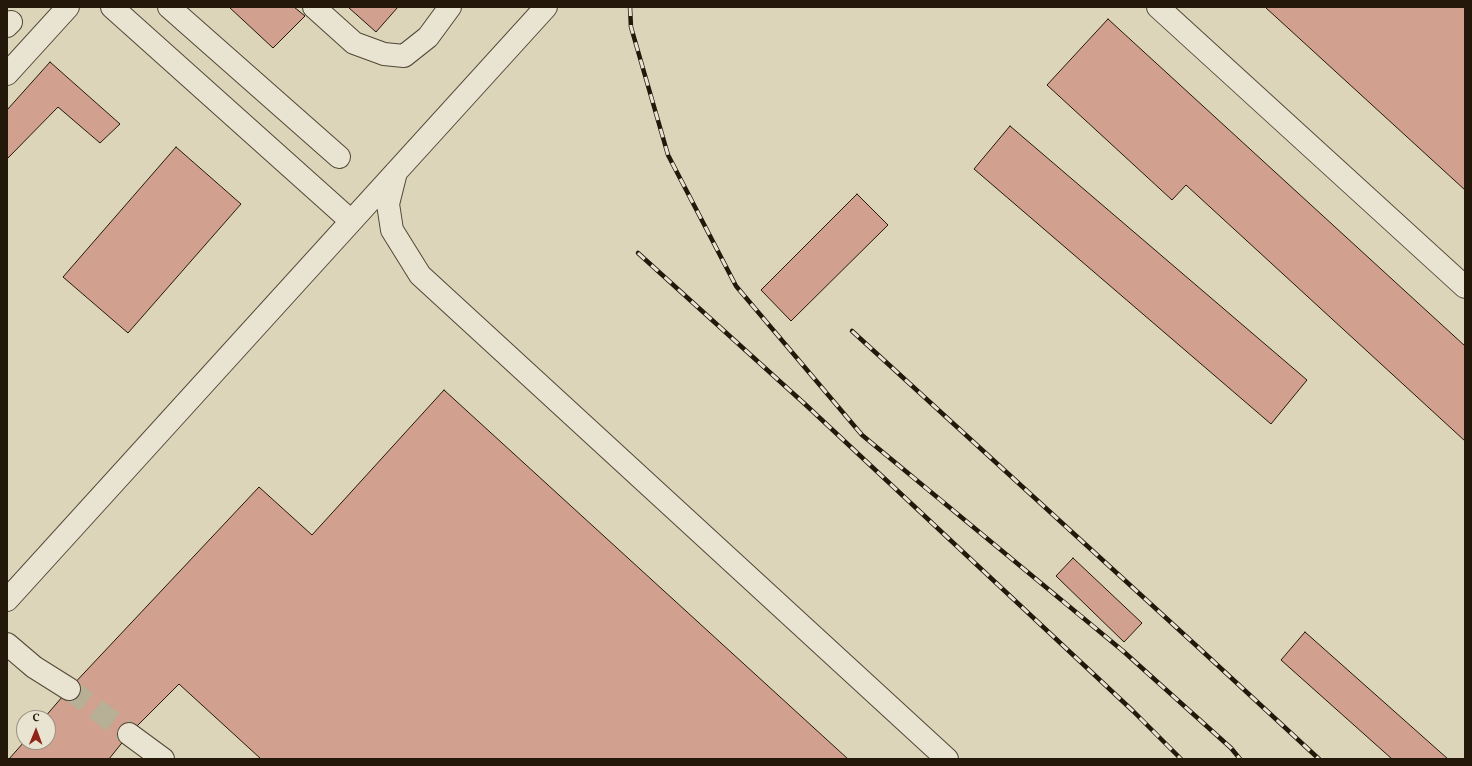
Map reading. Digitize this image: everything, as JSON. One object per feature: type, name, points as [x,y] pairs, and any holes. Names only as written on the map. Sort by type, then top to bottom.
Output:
[{"type":"lane","points":[[7,74],[68,7]]},
{"type":"lane","points":[[112,7],[351,221]]},
{"type":"lane","points":[[169,7],[339,157]]},
{"type":"lane","points":[[314,7],[354,43],[384,54],[404,56],[428,37],[450,7]]},
{"type":"lane","points":[[7,600],[546,7]]},
{"type":"lane","points":[[1158,7],[1465,287]]},
{"type":"lane","points":[[396,172],[388,204],[392,230],[420,275],[947,759]]},
{"type":"lane","points":[[7,644],[34,667],[69,689]]},
{"type":"lane","points":[[129,734],[164,759]]},
{"type":"building","points":[[229,7],[294,7],[305,16],[273,48]]},
{"type":"building","points":[[348,7],[398,7],[376,32]]},
{"type":"building","points":[[1265,7],[1465,7],[1465,190]]},
{"type":"building","points":[[1108,19],[1465,346],[1465,441],[1186,185],[1172,200],[1047,85]]},
{"type":"building","points":[[50,62],[120,124],[100,143],[58,107],[7,159],[7,110]]},
{"type":"building","points":[[1010,126],[1307,380],[1271,424],[974,169]]},
{"type":"building","points":[[176,147],[241,204],[128,333],[63,277]]},
{"type":"building","points":[[857,194],[888,225],[791,321],[761,290]]},
{"type":"building","points":[[444,390],[848,759],[261,759],[179,684],[129,734],[109,759],[9,759],[17,750],[56,750],[56,710],[51,710],[259,487],[312,535]]},
{"type":"building","points":[[1073,558],[1142,623],[1124,642],[1056,576]]},
{"type":"building","points":[[1305,632],[1448,759],[1392,759],[1281,660]]},
{"type":"tunnel","points":[[69,689],[129,734]]},
{"type":"railway","points":[[630,7],[631,27],[668,155],[736,286],[862,435],[1123,651],[1231,748],[1240,759]]},
{"type":"railway","points":[[638,253],[807,406],[1133,711],[1181,759]]},
{"type":"railway","points":[[852,331],[1319,759]]}]
